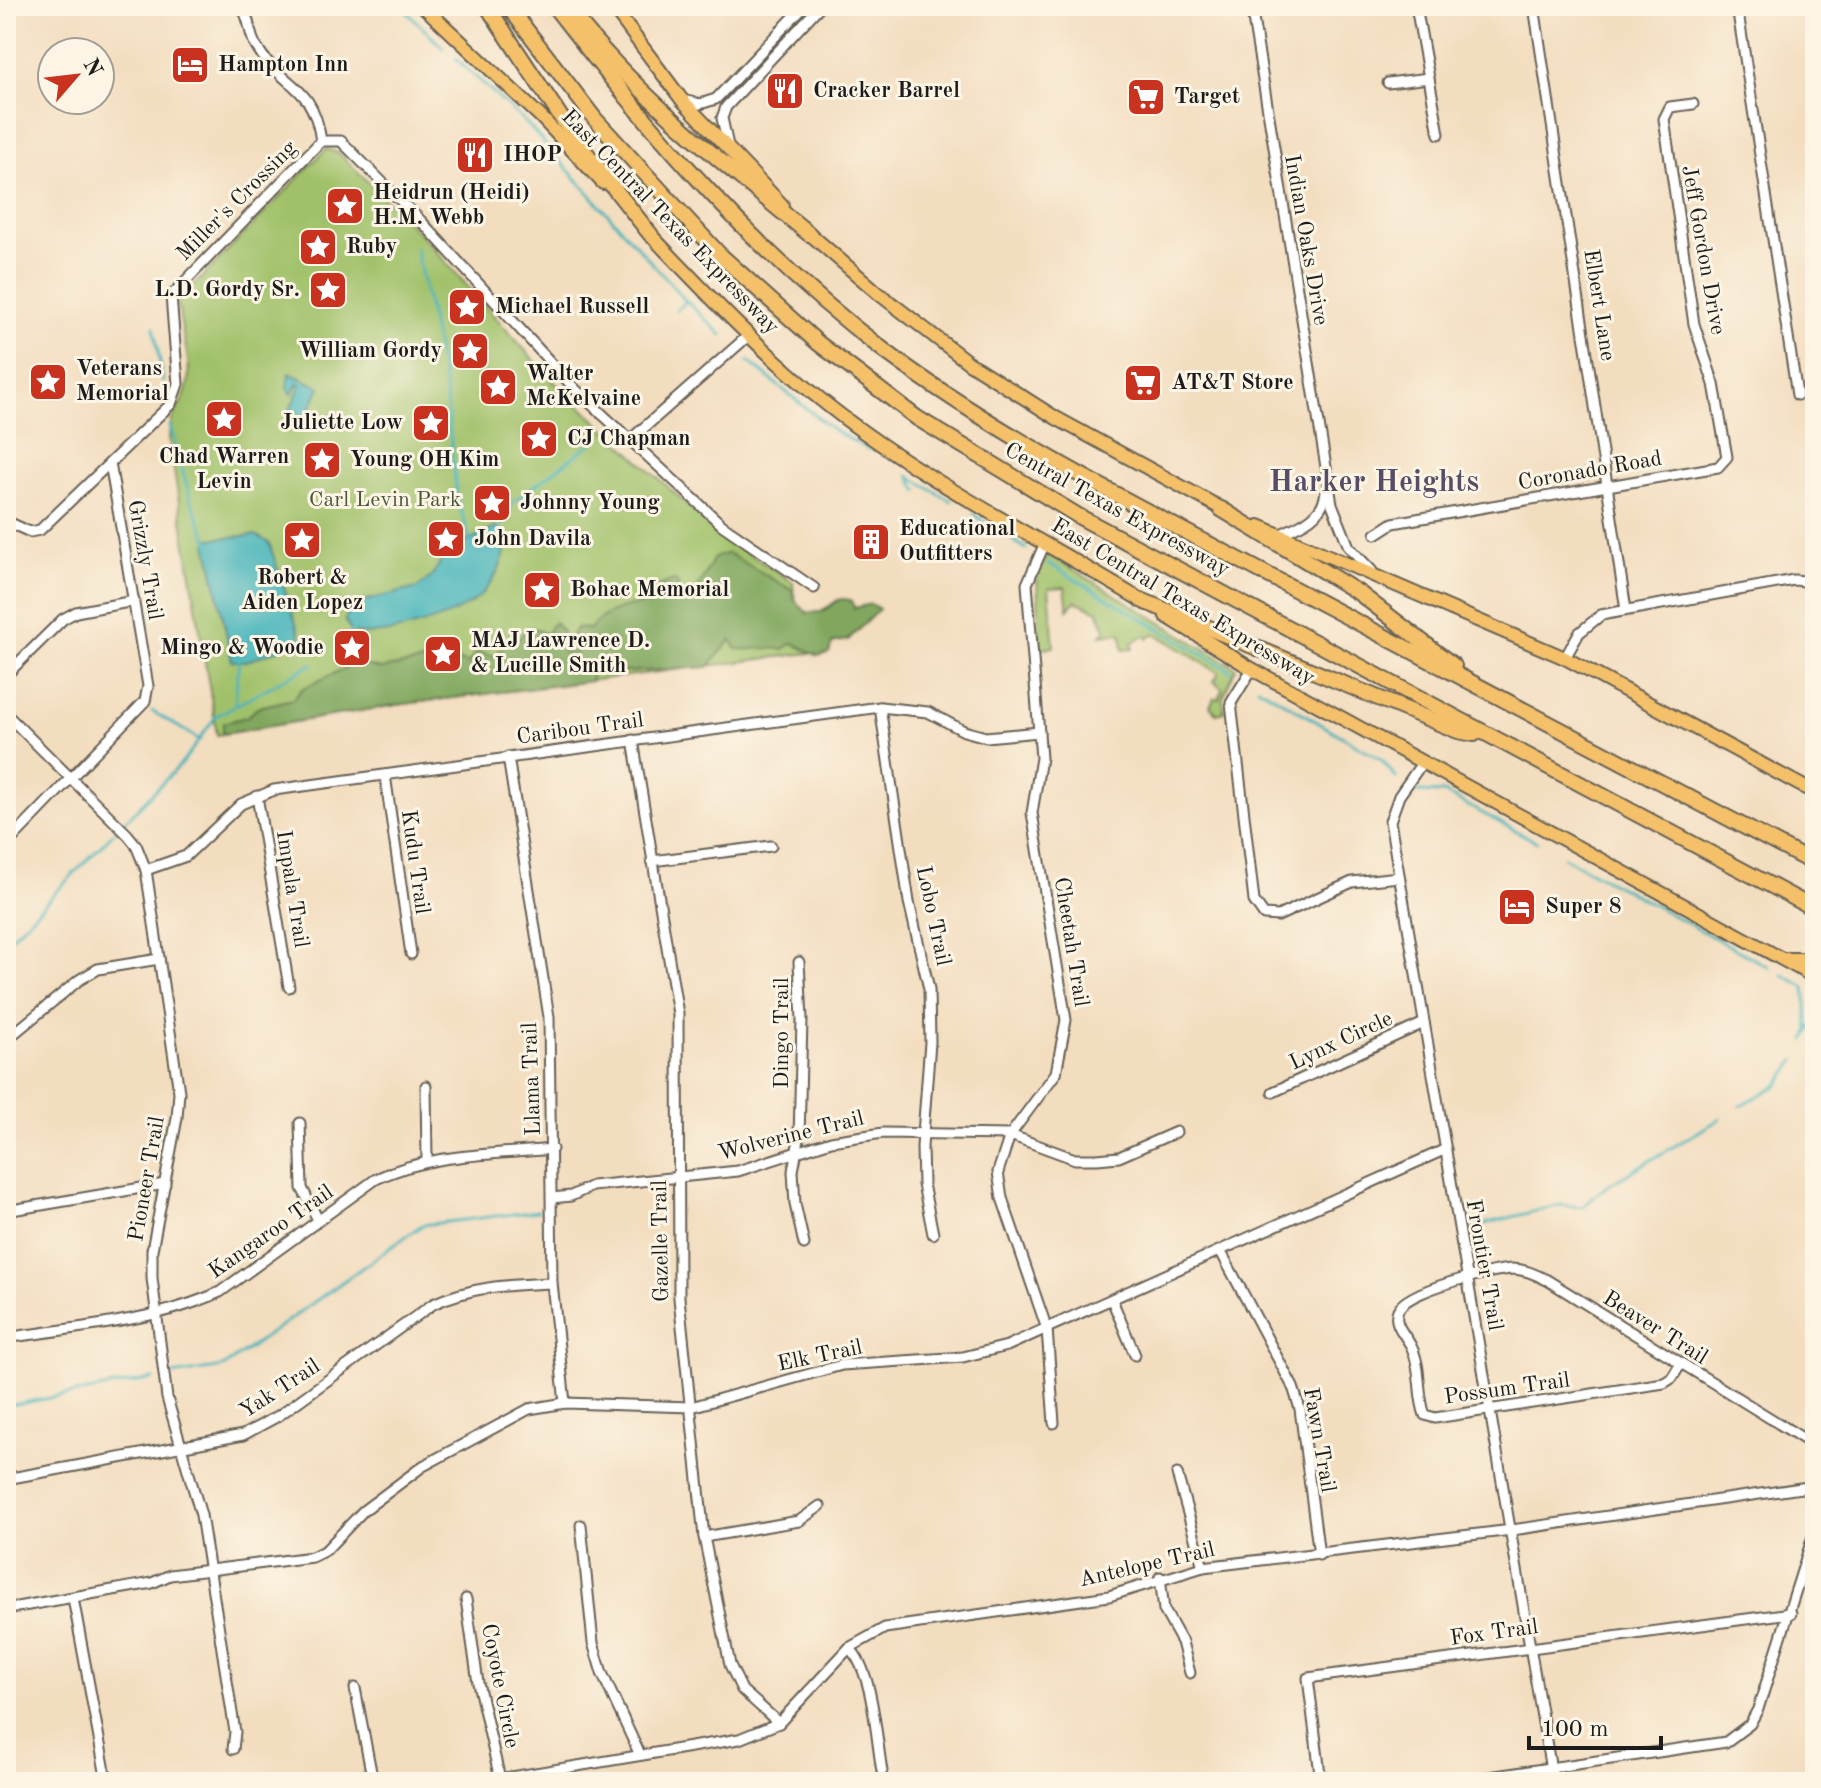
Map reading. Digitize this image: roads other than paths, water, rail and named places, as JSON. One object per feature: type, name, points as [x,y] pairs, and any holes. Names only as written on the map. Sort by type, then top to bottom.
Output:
[{"type":"highway","points":[[487,6],[576,140],[651,235]]},
{"type":"highway","name":"Central Texas Expressway","points":[[508,6],[595,119],[673,208],[784,314],[873,385],[950,440],[1052,502],[1815,909]]},
{"type":"highway","name":"Central Texas Expressway","points":[[554,6],[658,138],[717,200],[778,260],[883,350],[1013,437],[1815,864]]},
{"type":"highway","points":[[566,6],[605,55],[639,88],[809,234]]},
{"type":"highway","points":[[1221,509],[1359,593],[1486,690]]},
{"type":"highway","points":[[1141,600],[1458,731],[1491,738]]},
{"type":"main road","name":"East Central Texas Expressway","points":[[423,6],[541,117],[748,336],[842,415],[971,501],[1252,669],[1815,977]]},
{"type":"main road","points":[[612,6],[682,100],[809,234],[890,303],[969,363],[1056,418],[1221,509],[1565,658],[1815,793]]},
{"type":"main road","points":[[1782,959],[1815,959]]},
{"type":"street","points":[[241,6],[248,15],[254,44],[259,51],[314,107],[321,141]]},
{"type":"street","points":[[682,100],[700,104],[716,99],[804,6]]},
{"type":"street","points":[[729,149],[722,118],[726,107],[820,6]]},
{"type":"street","name":"Indian Oaks Drive","points":[[1251,6],[1327,480],[1342,535],[1356,557],[1380,578]]},
{"type":"street","points":[[1416,6],[1439,134]]},
{"type":"street","name":"Elbert Lane","points":[[1534,6],[1626,610]]},
{"type":"street","points":[[1737,6],[1797,395]]},
{"type":"street","points":[[1388,83],[1429,78]]},
{"type":"street","name":"Jeff Gordon Drive","points":[[1693,104],[1670,107],[1664,119],[1694,324],[1714,384],[1727,457],[1718,467]]},
{"type":"street","name":"Miller's Crossing","points":[[6,521],[30,532],[40,530],[171,404],[178,384],[178,362],[169,306],[177,287],[321,141],[341,141],[421,221],[553,368],[722,525],[814,588]]},
{"type":"street","points":[[630,440],[748,336]]},
{"type":"street","name":"Grizzly Trail","points":[[6,845],[145,701],[148,686],[110,463]]},
{"type":"street","name":"Coronado Road","points":[[1376,534],[1393,523],[1718,467]]},
{"type":"street","points":[[1277,535],[1305,524],[1317,512],[1325,499],[1327,480]]},
{"type":"street","name":"Cheetah Trail","points":[[1045,543],[1027,584],[1041,758],[1032,813],[1065,1028],[1061,1055],[1049,1085],[1010,1135],[998,1172],[1002,1198],[1047,1329],[1054,1423]]},
{"type":"street","points":[[1565,658],[1579,633],[1601,615],[1794,580],[1815,582]]},
{"type":"street","points":[[6,675],[63,619],[76,612],[134,601]]},
{"type":"street","points":[[1252,669],[1231,703],[1254,901],[1264,915],[1278,916],[1352,882],[1399,877]]},
{"type":"street","name":"Caribou Trail","points":[[146,870],[186,856],[231,813],[257,796],[274,790],[880,707],[899,706],[928,712],[964,731],[986,737],[1039,732]]},
{"type":"street","name":"Lobo Trail","points":[[880,707],[909,902],[929,989],[923,1184],[933,1234]]},
{"type":"street","name":"Pioneer Trail","points":[[6,714],[128,835],[136,845],[146,870],[179,1092],[152,1250],[156,1314],[167,1398],[201,1515],[235,1732],[233,1749]]},
{"type":"street","name":"Gazelle Trail","points":[[633,740],[678,1014],[679,1298],[704,1537],[734,1673],[742,1690],[779,1723]]},
{"type":"street","name":"Llama Trail","points":[[508,757],[549,1017],[552,1283],[565,1403]]},
{"type":"street","name":"Frontier Trail","points":[[1422,763],[1391,812],[1399,877],[1553,1782]]},
{"type":"street","name":"Kudu Trail","points":[[385,775],[411,954]]},
{"type":"street","name":"Impala Trail","points":[[257,796],[289,987]]},
{"type":"street","points":[[652,861],[771,846]]},
{"type":"street","points":[[6,1040],[79,980],[98,969],[159,959]]},
{"type":"street","name":"Dingo Trail","points":[[799,962],[802,1019],[797,1153],[793,1171],[795,1204],[804,1244]]},
{"type":"street","name":"Lynx Circle","points":[[1273,1092],[1424,1023]]},
{"type":"street","points":[[426,1086],[427,1160]]},
{"type":"street","points":[[300,1123],[302,1188],[318,1220]]},
{"type":"street","name":"Wolverine Trail","points":[[552,1198],[571,1196],[592,1186],[738,1171],[853,1136],[924,1133],[1010,1135],[1075,1159],[1097,1159],[1119,1157],[1176,1132]]},
{"type":"street","name":"Kangaroo Trail","points":[[6,1338],[156,1314],[220,1292],[376,1179],[403,1166],[427,1160],[552,1149]]},
{"type":"street","name":"Elk Trail","points":[[6,1609],[152,1583],[170,1575],[312,1557],[326,1550],[363,1511],[423,1466],[529,1409],[565,1403],[691,1407],[842,1365],[981,1354],[1047,1329],[1446,1149]]},
{"type":"street","points":[[6,1211],[165,1184]]},
{"type":"street","name":"Fawn Trail","points":[[1221,1252],[1293,1387],[1300,1409],[1319,1555]]},
{"type":"street","name":"Beaver Trail","points":[[1468,1277],[1512,1269],[1534,1274],[1815,1446]]},
{"type":"street","name":"Possum Trail","points":[[1468,1277],[1408,1300],[1399,1307],[1399,1328],[1413,1350],[1425,1415],[1435,1418],[1492,1412],[1664,1383],[1672,1378],[1680,1365]]},
{"type":"street","name":"Yak Trail","points":[[6,1479],[243,1435],[278,1416],[416,1316],[454,1294],[494,1285],[552,1283]]},
{"type":"street","points":[[1112,1300],[1135,1355]]},
{"type":"street","points":[[1177,1474],[1203,1567]]},
{"type":"street","name":"Antelope Trail","points":[[481,1782],[739,1739],[779,1723],[849,1648],[885,1628],[1109,1596],[1160,1577],[1203,1567],[1512,1530],[1815,1486]]},
{"type":"street","points":[[704,1537],[799,1521],[820,1506]]},
{"type":"street","points":[[581,1525],[593,1643],[602,1673],[640,1755]]},
{"type":"street","points":[[1455,1782],[1726,1742],[1739,1735],[1758,1709],[1815,1530]]},
{"type":"street","points":[[1160,1577],[1164,1610],[1182,1642],[1190,1673]]},
{"type":"street","points":[[73,1598],[107,1782]]},
{"type":"street","name":"Coyote Circle","points":[[466,1599],[478,1683],[500,1779]]},
{"type":"street","name":"Fox Trail","points":[[1321,1782],[1308,1678],[1791,1613]]},
{"type":"street","points":[[849,1648],[858,1656],[865,1677],[882,1771]]},
{"type":"street","points":[[355,1688],[373,1782]]},
{"type":"water","points":[[289,373],[320,387],[306,418],[290,410],[301,384],[298,383],[292,394],[287,389]]},
{"type":"water","points":[[497,527],[505,537],[504,555],[490,584],[468,605],[443,617],[394,631],[363,634],[351,631],[345,620],[351,604],[417,588],[430,578],[449,550]]},
{"type":"water","points":[[256,535],[269,543],[302,641],[247,661],[232,661],[207,543],[210,539]]},
{"type":"waterway","points":[[401,6],[443,48]]},
{"type":"waterway","points":[[456,59],[527,124],[686,301],[722,335]]},
{"type":"waterway","points":[[432,213],[434,206]]},
{"type":"waterway","points":[[416,248],[445,387],[457,498],[470,539]]},
{"type":"waterway","points":[[677,310],[686,301]]},
{"type":"waterway","points":[[154,327],[163,382]]},
{"type":"waterway","points":[[748,361],[833,430],[869,450]]},
{"type":"waterway","points":[[170,426],[191,501],[210,544]]},
{"type":"waterway","points":[[500,531],[512,503],[593,442]]},
{"type":"waterway","points":[[909,476],[951,501]]},
{"type":"waterway","points":[[911,479],[918,491]]},
{"type":"waterway","points":[[974,515],[1026,549]]},
{"type":"waterway","points":[[1048,563],[1231,671]]},
{"type":"waterway","points":[[346,637],[354,630]]},
{"type":"waterway","points":[[235,703],[239,659]]},
{"type":"waterway","points":[[6,943],[183,762],[216,716],[312,664]]},
{"type":"waterway","points":[[1258,687],[1382,760],[1396,778]]},
{"type":"waterway","points":[[152,711],[200,740]]},
{"type":"waterway","points":[[1418,792],[1444,793],[1537,842]]},
{"type":"waterway","points":[[1564,857],[1769,967]]},
{"type":"waterway","points":[[1783,975],[1805,987],[1809,1033]]},
{"type":"waterway","points":[[1805,1040],[1815,1020]]},
{"type":"waterway","points":[[1740,1106],[1778,1085],[1796,1060]]},
{"type":"waterway","points":[[1472,1227],[1560,1205],[1582,1207],[1607,1186],[1720,1119]]},
{"type":"waterway","points":[[173,1375],[223,1367],[422,1225],[538,1211]]},
{"type":"waterway","points":[[6,1406],[153,1379]]},
{"type":"place","name":"Hampton Inn","points":[[190,65]]},
{"type":"place","name":"Cracker Barrel","points":[[785,91]]},
{"type":"place","name":"Target","points":[[1146,97]]},
{"type":"place","name":"IHOP","points":[[475,155]]},
{"type":"place","name":"Heidrun (Heidi) H.M. Webb","points":[[345,206]]},
{"type":"place","name":"Ruby","points":[[318,247]]},
{"type":"place","name":"L.D. Gordy Sr.","points":[[328,290]]},
{"type":"place","name":"Michael Russell","points":[[467,307]]},
{"type":"place","name":"William Gordy","points":[[470,351]]},
{"type":"place","name":"Veterans Memorial","points":[[48,382]]},
{"type":"place","name":"AT&T Store","points":[[1143,383]]},
{"type":"place","name":"Walter McKelvaine","points":[[498,387]]},
{"type":"place","name":"Chad Warren Levin","points":[[224,419]]},
{"type":"place","name":"Juliette Low","points":[[431,423]]},
{"type":"place","name":"CJ Chapman","points":[[539,439]]},
{"type":"place","name":"Young OH Kim","points":[[322,460]]},
{"type":"place","name":"Johnny Young","points":[[492,503]]},
{"type":"place","name":"John Davila","points":[[446,539]]},
{"type":"place","name":"Robert & Aiden Lopez","points":[[302,540]]},
{"type":"place","name":"Educational Outfitters","points":[[871,542]]},
{"type":"place","name":"Bohac Memorial","points":[[542,590]]},
{"type":"place","name":"Mingo & Woodie","points":[[352,648]]},
{"type":"place","name":"MAJ Lawrence D. & Lucille Smith","points":[[443,654]]},
{"type":"place","name":"Super 8","points":[[1517,907]]},
{"type":"district","name":"Harker Heights","points":[[1374,483]]},
{"type":"park label","name":"Carl Levin Park","points":[[385,500]]}]
